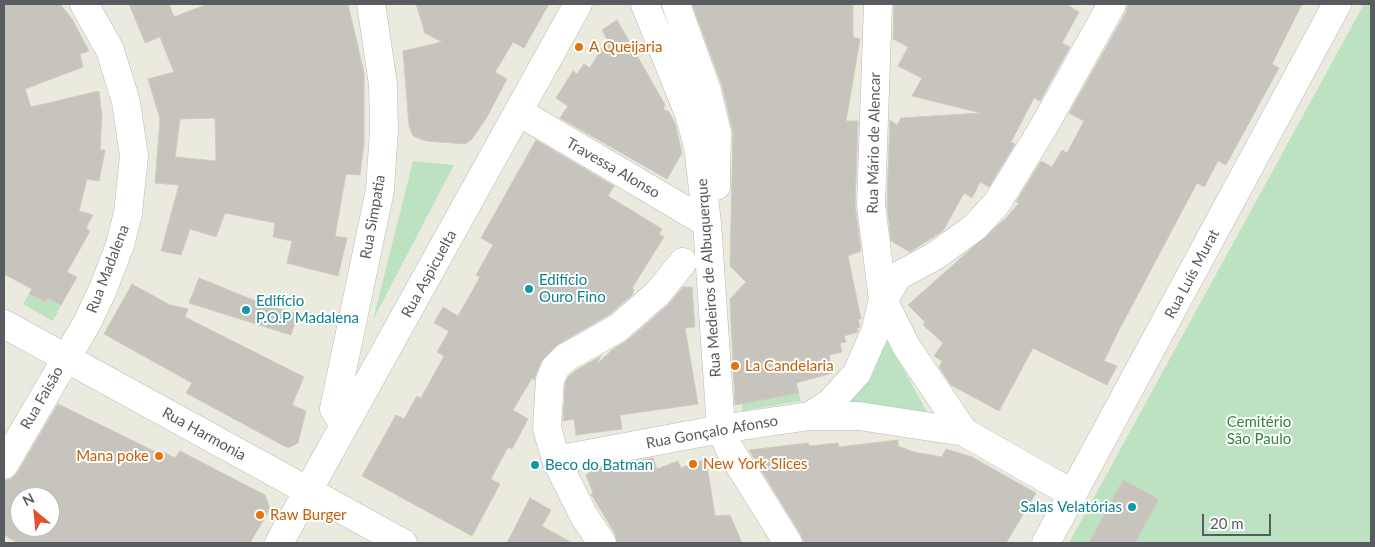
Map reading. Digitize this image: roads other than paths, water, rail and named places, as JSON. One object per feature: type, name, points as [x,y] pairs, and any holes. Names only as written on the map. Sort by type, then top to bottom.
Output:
[{"type":"street","name":"Rua Madalena","points":[[65,358],[91,315],[120,244],[128,212],[134,156],[126,102],[110,50],[84,4]]},
{"type":"street","name":"Rua Simpatia","points":[[344,426],[334,409],[380,190],[384,130],[384,84],[371,4]]},
{"type":"street","name":"Rua Aspicuelta","points":[[279,543],[578,4]]},
{"type":"street","name":"Rua Medeiros de Albuquerque","points":[[645,4],[690,114],[698,146],[707,219],[721,429],[730,450],[788,543]]},
{"type":"street","points":[[676,4],[708,91],[717,132],[716,187],[707,219]]},
{"type":"street","name":"Rua Mário de Alencar","points":[[878,4],[871,205],[889,274]]},
{"type":"street","points":[[889,274],[934,256],[975,227],[997,203],[1038,137],[1112,4]]},
{"type":"street","name":"Rua Luís Murat","points":[[1046,543],[1337,4]]},
{"type":"street","name":"Travessa Alonso","points":[[519,112],[707,219]]},
{"type":"street","points":[[602,543],[584,516],[556,460],[547,428],[550,380],[555,368],[565,358],[618,328],[658,293],[683,262]]},
{"type":"street","name":"Rua Gonçalo Afonso","points":[[810,416],[835,398],[858,373],[875,332],[889,274]]},
{"type":"street","points":[[883,300],[906,346],[964,432],[1073,494]]},
{"type":"street","name":"Rua Harmonia","points":[[4,324],[403,543]]},
{"type":"street","name":"Rua Faisão","points":[[4,464],[65,358]]},
{"type":"street","name":"Rua Gonçalo Afonso","points":[[556,460],[721,429],[810,416],[859,416],[964,432]]},
{"type":"place","name":"A Queijaria","points":[[579,47]]},
{"type":"place","name":"Edifício Ouro Fino","points":[[529,289]]},
{"type":"place","name":"Edifício P.O.P Madalena","points":[[246,310]]},
{"type":"place","name":"La Candelaria","points":[[735,366]]},
{"type":"place","name":"Mana poke","points":[[159,456]]},
{"type":"place","name":"New York Slices","points":[[693,464]]},
{"type":"place","name":"Beco do Batman","points":[[535,465]]},
{"type":"place","name":"Salas Velatórias","points":[[1132,507]]},
{"type":"place","name":"Raw Burger","points":[[260,515]]},
{"type":"park label","name":"Cemitério São Paulo","points":[[1259,430]]}]
